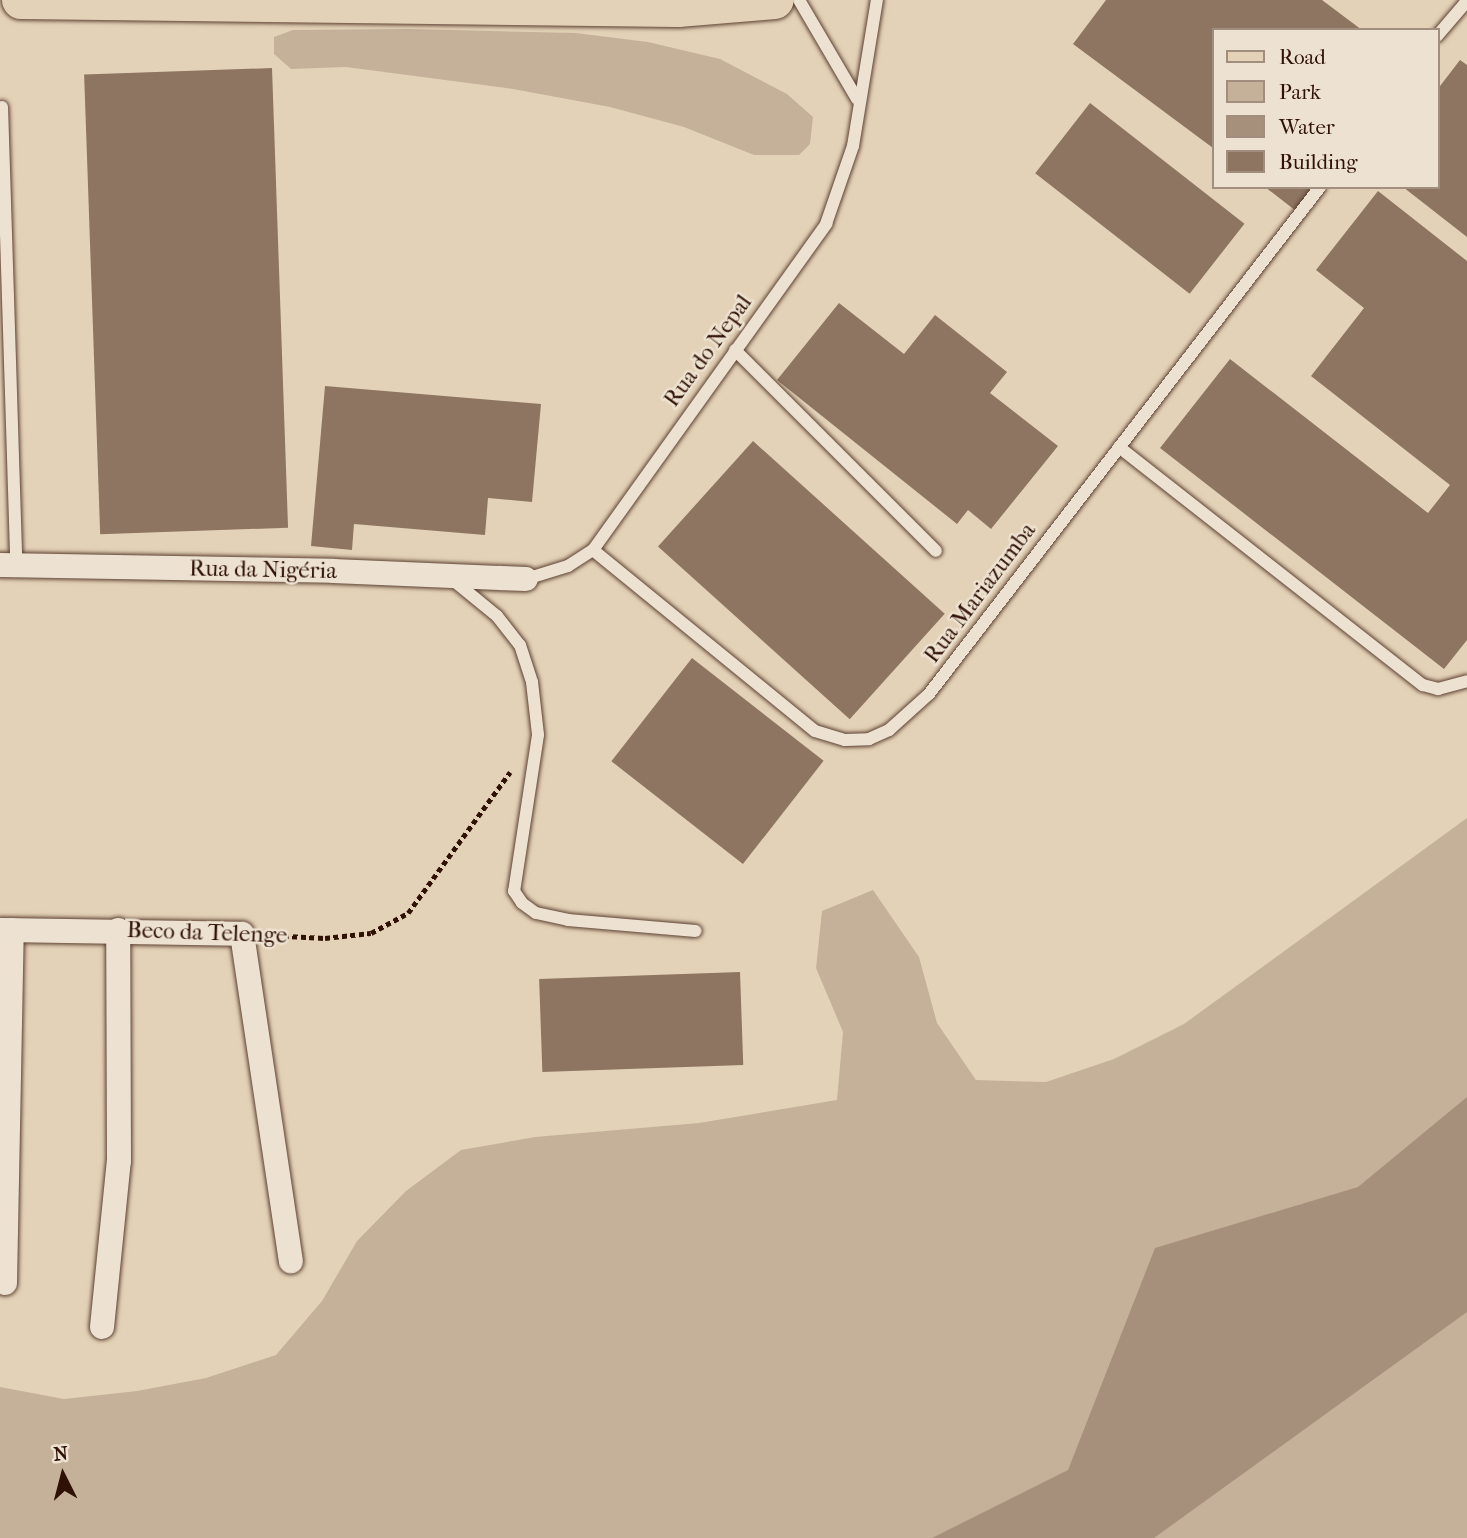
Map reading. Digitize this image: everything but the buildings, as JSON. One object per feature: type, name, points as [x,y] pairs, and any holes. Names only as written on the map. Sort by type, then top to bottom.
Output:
[{"type":"main road","points":[[21,0],[678,8],[775,0]]},
{"type":"street","name":"Rua da Nigéria","points":[[8,565],[334,570],[453,580],[526,579]]},
{"type":"street","name":"Beco da Telenge","points":[[6,930],[242,934]]},
{"type":"street","points":[[5,1283],[6,930]]},
{"type":"street","points":[[102,1327],[119,1161],[118,930]]},
{"type":"street","points":[[242,934],[291,1261]]},
{"type":"lane","points":[[799,0],[858,99]]},
{"type":"lane","name":"Rua do Nepal","points":[[526,579],[568,566],[593,550],[826,224],[853,146],[858,99],[877,0]]},
{"type":"lane","points":[[1439,34],[1466,1]]},
{"type":"lane","points":[[2,107],[8,565]]},
{"type":"lane","name":"Rua Mariazumba","points":[[593,550],[815,732],[845,740],[869,739],[889,730],[929,694],[1318,189]]},
{"type":"lane","points":[[735,350],[936,551]]},
{"type":"lane","points":[[1119,447],[1423,685],[1438,689],[1467,681]]},
{"type":"lane","points":[[453,580],[497,616],[520,645],[532,682],[538,735],[514,891],[522,903],[536,914],[568,920],[696,931]]},
{"type":"path","name":"Beco da Telenge","points":[[242,934],[325,938],[371,933],[408,913],[538,735]]},
{"type":"green space","points":[[408,29],[576,33],[648,42],[720,59],[787,94],[813,117],[810,144],[799,155],[754,155],[684,127],[610,107],[513,89],[346,67],[291,69],[274,54],[274,37],[293,30]]},
{"type":"green space","points":[[1467,818],[1467,1538],[0,1538],[0,1387],[64,1399],[137,1391],[206,1378],[276,1355],[322,1301],[357,1241],[406,1191],[461,1150],[535,1137],[699,1123],[837,1100],[843,1032],[816,968],[822,911],[873,890],[919,957],[937,1023],[976,1080],[1046,1082],[1114,1059],[1184,1024]]},
{"type":"water","points":[[1467,1097],[1467,1312],[1154,1538],[932,1538],[1068,1470],[1155,1248],[1358,1187]]}]
